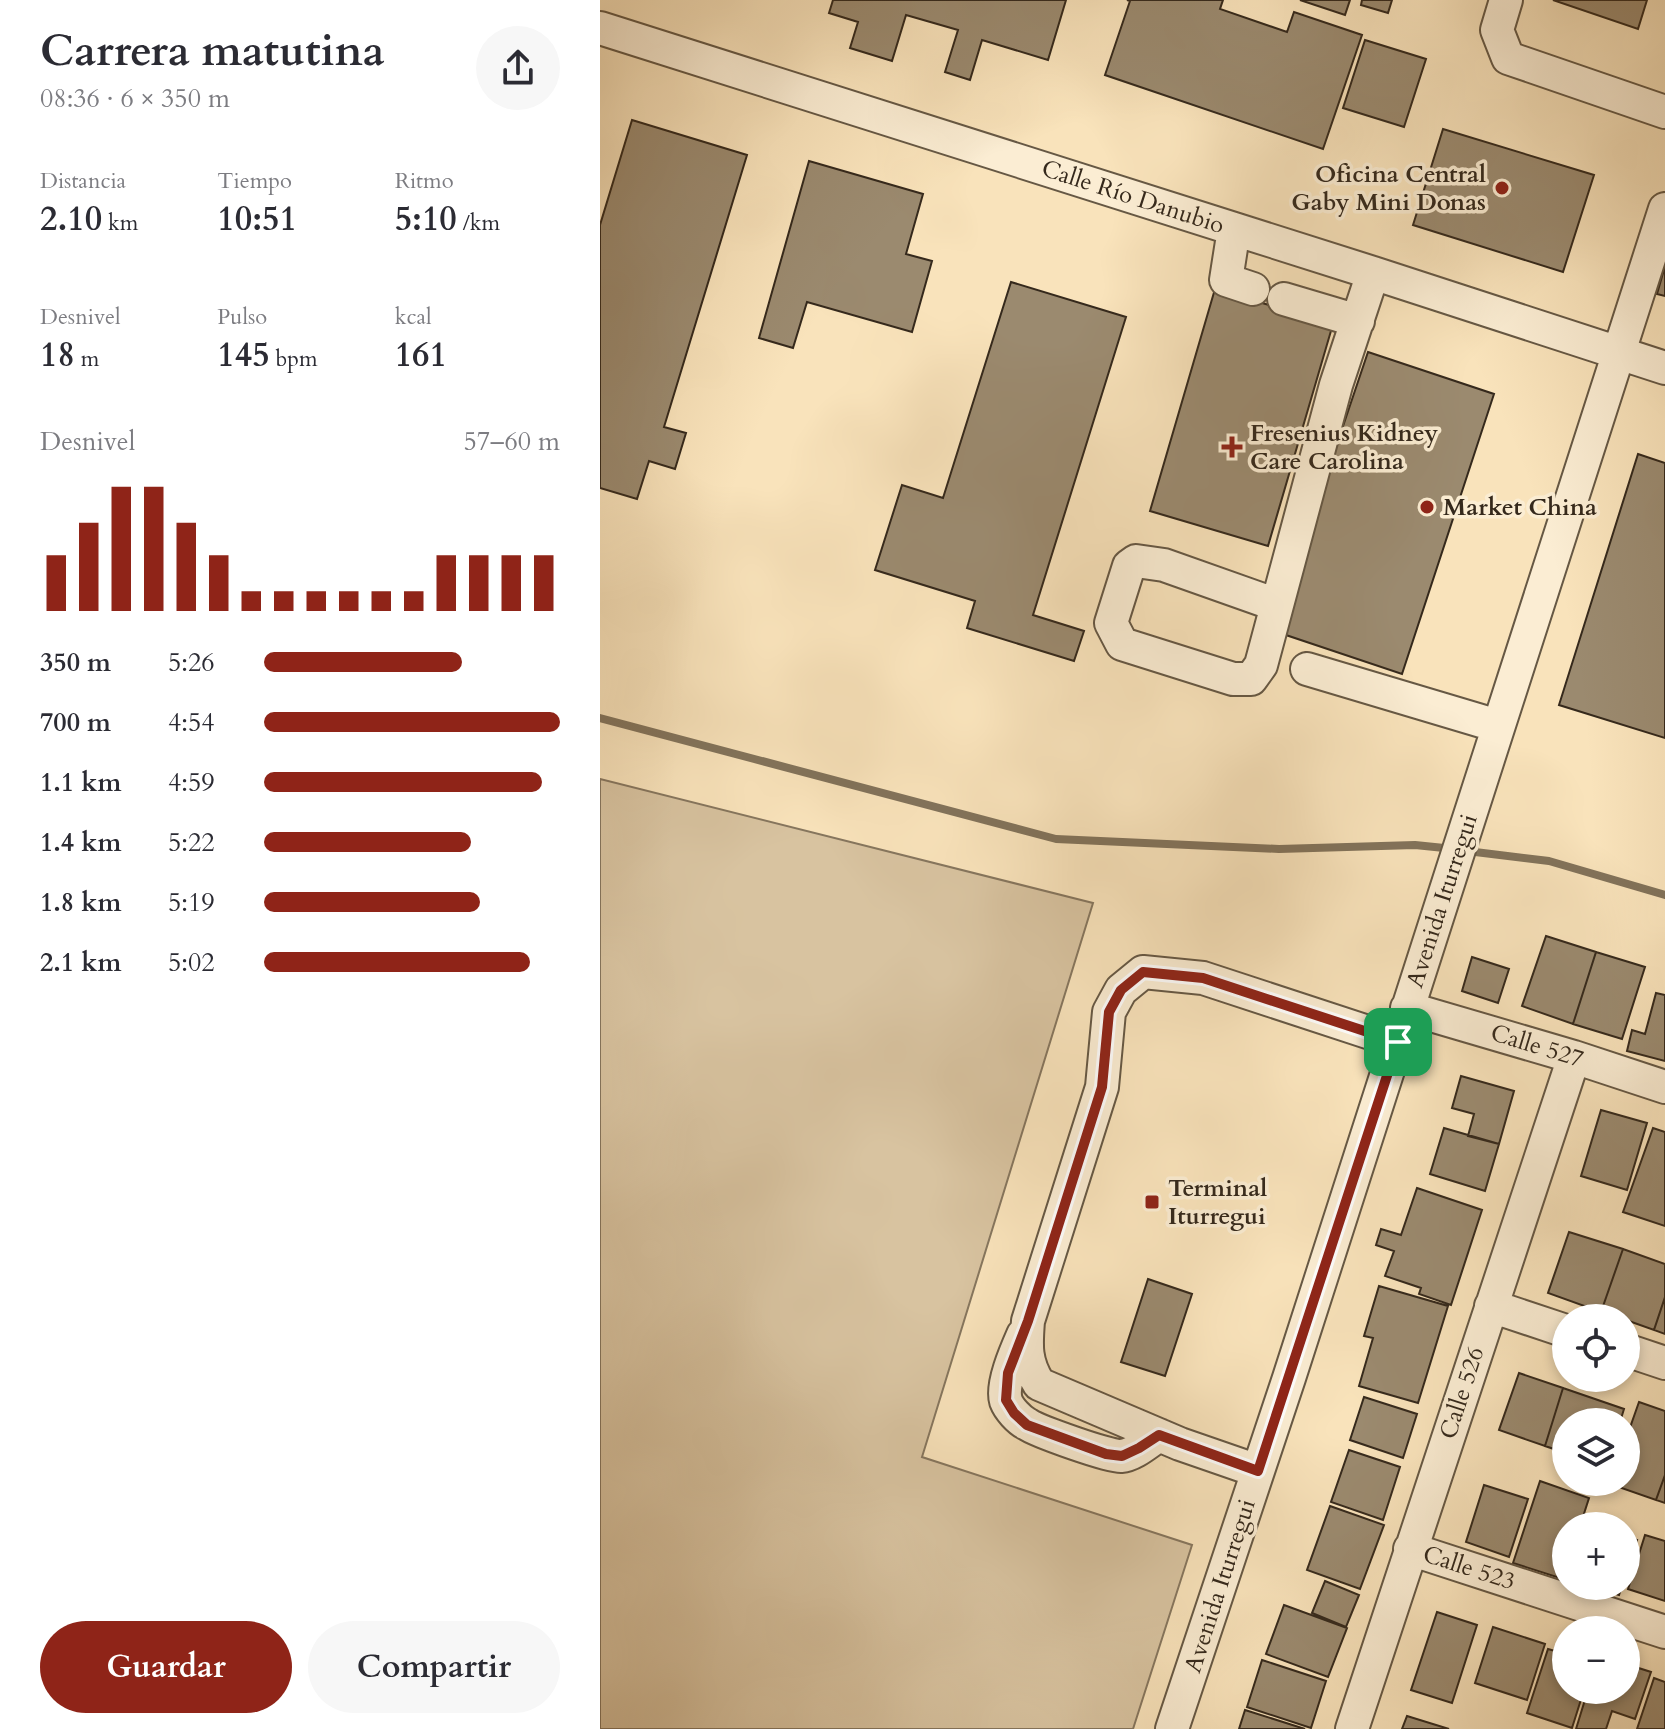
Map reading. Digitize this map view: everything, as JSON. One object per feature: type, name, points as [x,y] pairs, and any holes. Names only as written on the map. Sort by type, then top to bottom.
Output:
[{"type":"street","points":[[1506,0],[1497,30],[1508,58],[1665,112]]},
{"type":"street","name":"Calle Río Danubio","points":[[600,28],[1665,368]]},
{"type":"street","name":"Avenida Iturregui","points":[[1172,1729],[1398,1042],[1665,209]]},
{"type":"street","points":[[1234,229],[1226,280],[1253,289]]},
{"type":"street","points":[[1277,605],[1164,565],[1136,561],[1129,566],[1111,623],[1122,644],[1233,679],[1251,679],[1261,665],[1336,385],[1373,273]]},
{"type":"street","points":[[1284,299],[1358,321]]},
{"type":"street","points":[[1307,669],[1498,726]]},
{"type":"street","points":[[1258,1471],[1159,1435],[1039,1384],[1029,1369],[1026,1345],[1028,1321],[1102,1087],[1109,1012],[1121,990],[1143,972],[1203,978],[1398,1042]]},
{"type":"street","name":"Calle 527","points":[[1407,1008],[1665,1087]]},
{"type":"street","name":"Calle 526","points":[[1352,1729],[1574,1057]]},
{"type":"street","points":[[1491,1306],[1552,1326]]},
{"type":"street","points":[[1640,1355],[1665,1363]]},
{"type":"street","name":"Calle 523","points":[[1410,1549],[1665,1632]]},
{"type":"shaded area","points":[[600,779],[1093,903],[922,1457],[1192,1545],[1133,1729],[600,1729]]},
{"type":"building","points":[[833,0],[1066,0],[1048,60],[982,40],[970,80],[945,72],[958,30],[906,15],[892,61],[850,48],[858,22],[829,13]]},
{"type":"building","points":[[1127,0],[1223,0],[1220,9],[1287,32],[1294,12],[1362,35],[1323,149],[1105,75],[1130,1]]},
{"type":"building","points":[[1300,0],[1350,0],[1345,15]]},
{"type":"building","points":[[1362,0],[1392,0],[1388,13],[1361,5]]},
{"type":"building","points":[[1553,0],[1647,0],[1638,29]]},
{"type":"building","points":[[1365,40],[1426,59],[1404,127],[1343,108]]},
{"type":"building","points":[[632,120],[747,155],[664,427],[686,433],[675,469],[649,461],[637,499],[600,488],[600,225]]},
{"type":"building","points":[[1443,129],[1594,175],[1563,272],[1413,225]]},
{"type":"building","points":[[809,161],[923,194],[906,254],[932,261],[912,332],[807,302],[793,348],[759,338]]},
{"type":"building","points":[[1665,266],[1665,296],[1657,294]]},
{"type":"building","points":[[1011,282],[1126,317],[1033,615],[1084,631],[1074,661],[967,628],[975,601],[875,570],[902,485],[943,498]]},
{"type":"building","points":[[1215,289],[1333,324],[1268,546],[1150,511]]},
{"type":"building","points":[[1368,352],[1494,394],[1402,674],[1274,631]]},
{"type":"building","points":[[1638,454],[1665,463],[1665,738],[1559,705]]},
{"type":"building","points":[[1546,936],[1596,952],[1573,1024],[1522,1006]]},
{"type":"building","points":[[1596,952],[1645,967],[1622,1039],[1573,1024]]},
{"type":"building","points":[[1472,957],[1509,969],[1498,1003],[1462,991]]},
{"type":"building","points":[[1656,993],[1665,995],[1665,1061],[1627,1051],[1632,1030],[1645,1034]]},
{"type":"building","points":[[1461,1076],[1514,1091],[1499,1144],[1468,1136],[1474,1114],[1452,1108]]},
{"type":"building","points":[[1601,1110],[1647,1123],[1627,1190],[1581,1176]]},
{"type":"building","points":[[1444,1128],[1499,1144],[1485,1191],[1430,1174]]},
{"type":"building","points":[[1653,1128],[1665,1132],[1665,1226],[1623,1212]]},
{"type":"building","points":[[1417,1188],[1482,1210],[1451,1305],[1419,1294],[1421,1288],[1385,1276],[1394,1251],[1376,1245],[1381,1229],[1401,1235]]},
{"type":"building","points":[[1569,1232],[1623,1249],[1604,1304],[1579,1304],[1548,1293]]},
{"type":"building","points":[[1623,1249],[1665,1264],[1665,1297],[1654,1330],[1640,1325],[1640,1304],[1604,1304]]},
{"type":"building","points":[[1148,1279],[1192,1294],[1165,1376],[1121,1362]]},
{"type":"building","points":[[1379,1286],[1448,1306],[1418,1403],[1359,1386],[1373,1338],[1364,1336]]},
{"type":"building","points":[[1665,1297],[1665,1334],[1654,1330]]},
{"type":"building","points":[[1519,1373],[1552,1384],[1552,1392],[1562,1392],[1557,1408],[1552,1408],[1552,1423],[1545,1446],[1499,1430]]},
{"type":"building","points":[[1562,1392],[1575,1392],[1621,1408],[1557,1408]]},
{"type":"building","points":[[1364,1397],[1417,1414],[1403,1458],[1350,1440]]},
{"type":"building","points":[[1639,1402],[1665,1411],[1665,1475],[1656,1500],[1640,1494],[1640,1408],[1637,1408]]},
{"type":"building","points":[[1552,1423],[1552,1448],[1545,1446]]},
{"type":"building","points":[[1349,1450],[1400,1467],[1383,1520],[1331,1502]]},
{"type":"building","points":[[1665,1475],[1665,1503],[1656,1500]]},
{"type":"building","points":[[1540,1481],[1552,1485],[1552,1496],[1589,1498],[1584,1512],[1552,1512],[1552,1575],[1513,1563]]},
{"type":"building","points":[[1484,1485],[1528,1499],[1509,1557],[1466,1542]]},
{"type":"building","points":[[1330,1506],[1384,1525],[1360,1589],[1307,1570]]},
{"type":"building","points":[[1645,1535],[1665,1541],[1665,1601],[1640,1593],[1640,1551]]},
{"type":"building","points":[[1325,1581],[1359,1595],[1346,1627],[1312,1613]]},
{"type":"building","points":[[1284,1605],[1347,1628],[1328,1677],[1266,1654]]},
{"type":"building","points":[[1437,1612],[1477,1625],[1452,1703],[1411,1690]]},
{"type":"building","points":[[1493,1627],[1545,1644],[1527,1700],[1475,1683]]},
{"type":"building","points":[[1548,1649],[1552,1650],[1552,1704],[1580,1704],[1572,1728],[1527,1713]]},
{"type":"building","points":[[1262,1660],[1326,1681],[1311,1728],[1247,1707]]},
{"type":"building","points":[[1640,1668],[1651,1672],[1635,1719],[1612,1711],[1606,1729],[1576,1729],[1584,1704],[1640,1704]]},
{"type":"building","points":[[1654,1678],[1665,1682],[1665,1729],[1637,1729]]},
{"type":"building","points":[[1245,1710],[1305,1729],[1239,1729]]},
{"type":"building","points":[[1407,1716],[1449,1729],[1402,1729]]},
{"type":"waterway","points":[[600,718],[1056,839],[1279,849],[1415,845],[1454,849]]},
{"type":"waterway","points":[[1467,851],[1549,861],[1665,895]]},
{"type":"place","name":"Oficina Central Gaby Mini Donas","points":[[1502,188]]},
{"type":"place","name":"Fresenius Kidney Care Carolina","points":[[1232,447]]},
{"type":"place","name":"Market China","points":[[1427,507]]},
{"type":"place","name":"Terminal Iturregui","points":[[1152,1202]]},
{"type":"route","points":[[1143,972],[1203,978],[1398,1042],[1258,1471],[1159,1435],[1122,1456],[1106,1454],[1027,1425],[1014,1413],[1006,1400],[1008,1373],[1028,1321],[1102,1087],[1109,1012],[1121,990],[1143,972]]}]
